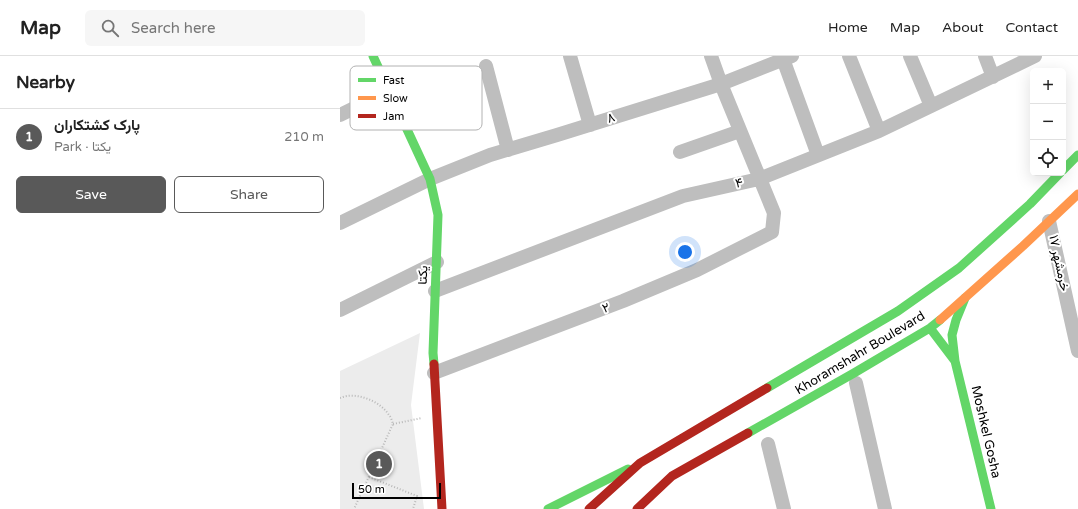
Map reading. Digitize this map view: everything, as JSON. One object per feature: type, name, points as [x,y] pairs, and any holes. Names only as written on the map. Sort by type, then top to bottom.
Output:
[{"type":"main road","name":"یکتا","points":[[373,56],[378,66]]},
{"type":"main road","name":"یکتا","points":[[408,130],[430,179],[438,215],[433,353],[442,509]]},
{"type":"main road","points":[[1066,167],[1078,155]]},
{"type":"main road","points":[[548,509],[640,463],[898,311],[958,268],[1030,204],[1057,176]]},
{"type":"main road","name":"Khoramshahr Boulevard","points":[[637,509],[672,476],[854,373],[930,328],[1024,246],[1078,194]]},
{"type":"main road","name":"Moshkel Gosha","points":[[965,298],[952,335],[955,361],[990,509]]},
{"type":"main road","points":[[930,328],[955,361]]},
{"type":"main road","points":[[589,509],[640,463]]},
{"type":"street","points":[[570,56],[590,125]]},
{"type":"street","points":[[711,56],[759,179]]},
{"type":"street","points":[[849,56],[879,131]]},
{"type":"street","points":[[910,56],[931,106]]},
{"type":"street","points":[[985,56],[993,77]]},
{"type":"street","name":"۴","points":[[435,291],[683,196],[759,179],[879,131],[1036,56]]},
{"type":"street","points":[[787,58],[818,155]]},
{"type":"street","name":"۸","points":[[430,179],[490,155],[721,84],[787,58]]},
{"type":"street","points":[[486,66],[508,150]]},
{"type":"street","points":[[340,115],[350,110]]},
{"type":"street","points":[[680,152],[740,131]]},
{"type":"street","points":[[340,223],[430,179]]},
{"type":"street","name":"۲","points":[[434,373],[623,301],[697,270],[772,232],[774,213],[759,179]]},
{"type":"street","name":"۱۷ خرمشهر","points":[[1050,221],[1078,351]]},
{"type":"street","points":[[340,310],[436,262]]},
{"type":"street","points":[[856,383],[885,509]]},
{"type":"street","points":[[768,444],[784,509]]},
{"type":"path","points":[[340,398],[343,396],[358,396],[370,399],[382,407],[389,415],[393,424],[354,509]]},
{"type":"path","points":[[393,424],[413,419],[437,416]]},
{"type":"path","points":[[369,477],[418,496],[413,509]]},
{"type":"shaded area","points":[[420,333],[411,405],[424,509],[340,509],[340,371]]},
{"type":"traffic: fast","points":[[373,56],[378,66]]},
{"type":"traffic: fast","points":[[407,130],[430,179],[438,215],[433,353],[434,364]]},
{"type":"traffic: fast","points":[[1066,167],[1078,155]]},
{"type":"traffic: fast","points":[[767,388],[898,311],[959,268],[1030,204],[1057,176]]},
{"type":"traffic: fast","points":[[930,328],[955,361],[952,335],[965,298]]},
{"type":"traffic: fast","points":[[748,433],[854,373],[930,328],[940,320]]},
{"type":"traffic: fast","points":[[955,361],[991,509]]},
{"type":"traffic: fast","points":[[548,509],[628,469]]},
{"type":"traffic: slow","points":[[940,320],[1023,246],[1078,194]]},
{"type":"traffic: jam","points":[[434,364],[442,509]]},
{"type":"traffic: jam","points":[[589,509],[640,463],[767,388]]},
{"type":"traffic: jam","points":[[637,509],[672,476],[748,433]]},
{"type":"place","name":"پارک کشتکاران","points":[[379,464]]}]
